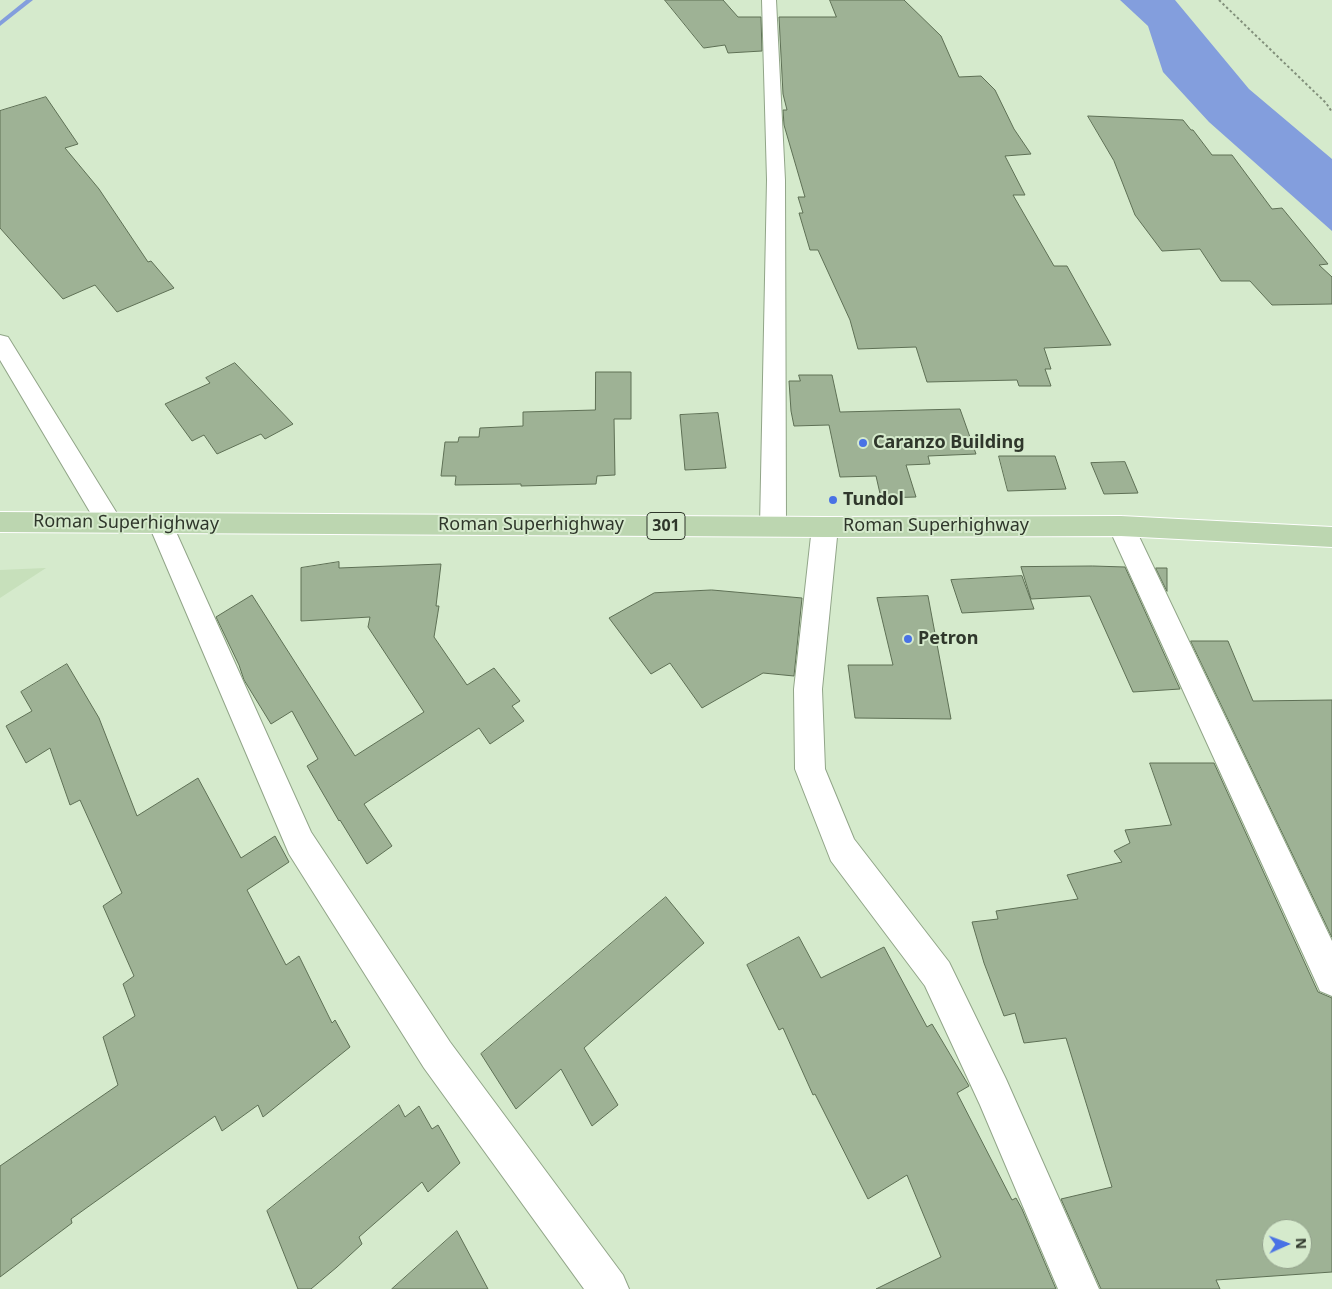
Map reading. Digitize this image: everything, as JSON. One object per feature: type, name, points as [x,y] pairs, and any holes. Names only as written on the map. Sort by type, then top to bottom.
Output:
[{"type":"main road","name":"Roman Superhighway","points":[[0,522],[826,527],[1121,526],[1332,537]]},
{"type":"street","points":[[768,0],[776,180],[773,526]]},
{"type":"street","points":[[0,342],[109,522]]},
{"type":"street","points":[[160,523],[300,843],[437,1055],[609,1289]]},
{"type":"street","points":[[1121,526],[1332,979]]},
{"type":"street","points":[[826,527],[808,689],[810,769],[842,850],[937,974],[994,1092],[1079,1289]]},
{"type":"path","points":[[1219,0],[1326,103],[1332,112]]},
{"type":"shaded area","points":[[46,568],[0,598],[0,570]]},
{"type":"water","points":[[1120,0],[1175,0],[1249,89],[1332,159],[1332,231],[1209,122],[1163,72],[1148,26]]},
{"type":"building","points":[[665,0],[723,0],[738,17],[761,17],[762,51],[728,53],[725,45],[704,48]]},
{"type":"building","points":[[830,0],[904,0],[941,36],[959,77],[981,76],[995,90],[1014,129],[1031,154],[1005,156],[1025,195],[1013,195],[1054,266],[1067,266],[1111,345],[1044,348],[1051,369],[1045,369],[1051,386],[1019,386],[1017,380],[927,382],[916,347],[858,349],[850,320],[818,250],[810,250],[799,213],[803,213],[798,197],[805,197],[784,125],[783,110],[787,110],[783,94],[779,17],[836,17]]},
{"type":"building","points":[[46,97],[78,144],[65,148],[99,189],[148,262],[151,261],[174,288],[117,312],[95,285],[63,299],[0,228],[0,111]]},
{"type":"building","points":[[1088,116],[1183,120],[1212,155],[1232,155],[1272,209],[1282,208],[1328,264],[1319,265],[1332,277],[1332,304],[1272,305],[1250,281],[1221,281],[1200,249],[1162,251],[1135,215],[1114,161]]},
{"type":"building","points":[[235,363],[293,424],[265,439],[261,434],[217,454],[204,435],[192,441],[165,404],[210,383],[206,378]]},
{"type":"building","points":[[596,372],[631,372],[631,419],[614,419],[615,475],[597,476],[596,484],[521,486],[521,484],[455,485],[456,476],[441,476],[445,442],[458,442],[459,437],[479,437],[480,428],[523,426],[523,412],[595,410]]},
{"type":"building","points":[[799,375],[832,375],[840,412],[960,409],[976,454],[928,456],[930,464],[906,465],[916,497],[881,498],[876,476],[840,477],[829,425],[794,426],[789,381],[800,381]]},
{"type":"building","points":[[718,413],[726,468],[685,470],[680,415]]},
{"type":"building","points":[[999,456],[1055,456],[1066,489],[1008,491]]},
{"type":"building","points":[[1125,462],[1138,493],[1104,494],[1091,463]]},
{"type":"building","points":[[339,562],[339,568],[441,564],[436,606],[439,606],[434,637],[467,685],[494,668],[520,701],[512,706],[524,721],[490,744],[479,728],[364,804],[392,846],[367,864],[307,766],[318,759],[292,711],[271,724],[244,680],[239,665],[216,617],[252,595],[355,756],[424,712],[368,627],[370,617],[301,621],[301,568]]},
{"type":"building","points":[[1021,567],[1125,567],[1180,689],[1133,692],[1090,596],[1031,599]]},
{"type":"building","points":[[1156,568],[1167,568],[1167,591]]},
{"type":"building","points":[[1022,576],[1034,609],[962,613],[951,580]]},
{"type":"building","points":[[712,590],[802,598],[794,676],[763,673],[702,708],[670,663],[651,674],[609,618],[654,593]]},
{"type":"building","points":[[928,596],[951,719],[855,718],[848,665],[893,665],[877,598]]},
{"type":"building","points":[[1191,641],[1228,641],[1253,701],[1332,700],[1332,937]]},
{"type":"building","points":[[67,664],[99,718],[137,816],[198,778],[241,858],[275,836],[289,862],[247,890],[286,965],[299,956],[332,1023],[335,1020],[350,1047],[263,1117],[258,1105],[222,1131],[215,1116],[71,1219],[72,1223],[0,1277],[0,1166],[118,1085],[103,1037],[135,1016],[123,984],[134,976],[103,906],[122,893],[80,800],[70,805],[50,748],[26,763],[6,726],[32,711],[21,692]]},
{"type":"building","points":[[1150,763],[1214,763],[1318,992],[1332,998],[1332,1272],[1216,1280],[1220,1289],[1101,1289],[1061,1199],[1112,1187],[1066,1038],[1024,1043],[1015,1013],[1004,1016],[984,963],[972,922],[998,919],[996,911],[1078,899],[1067,875],[1122,862],[1114,851],[1130,843],[1125,830],[1171,825]]},
{"type":"building","points":[[666,897],[704,943],[584,1048],[618,1105],[592,1126],[561,1069],[516,1109],[481,1054]]},
{"type":"building","points":[[799,937],[821,978],[884,947],[927,1027],[932,1024],[969,1086],[957,1093],[1012,1200],[1016,1198],[1022,1209],[1056,1289],[876,1289],[941,1257],[907,1175],[868,1199],[815,1094],[813,1095],[783,1028],[779,1030],[747,965]]},
{"type":"building","points":[[399,1105],[405,1117],[419,1106],[432,1129],[438,1125],[460,1163],[428,1192],[422,1182],[359,1237],[362,1244],[337,1267],[311,1289],[298,1289],[267,1211]]},
{"type":"building","points":[[457,1231],[488,1289],[392,1289]]},
{"type":"waterway","points":[[0,24],[30,0]]},
{"type":"place","name":"Caranzo Building","points":[[863,443]]},
{"type":"place","name":"Tundol","points":[[833,500]]},
{"type":"place","name":"Petron","points":[[908,639]]}]
